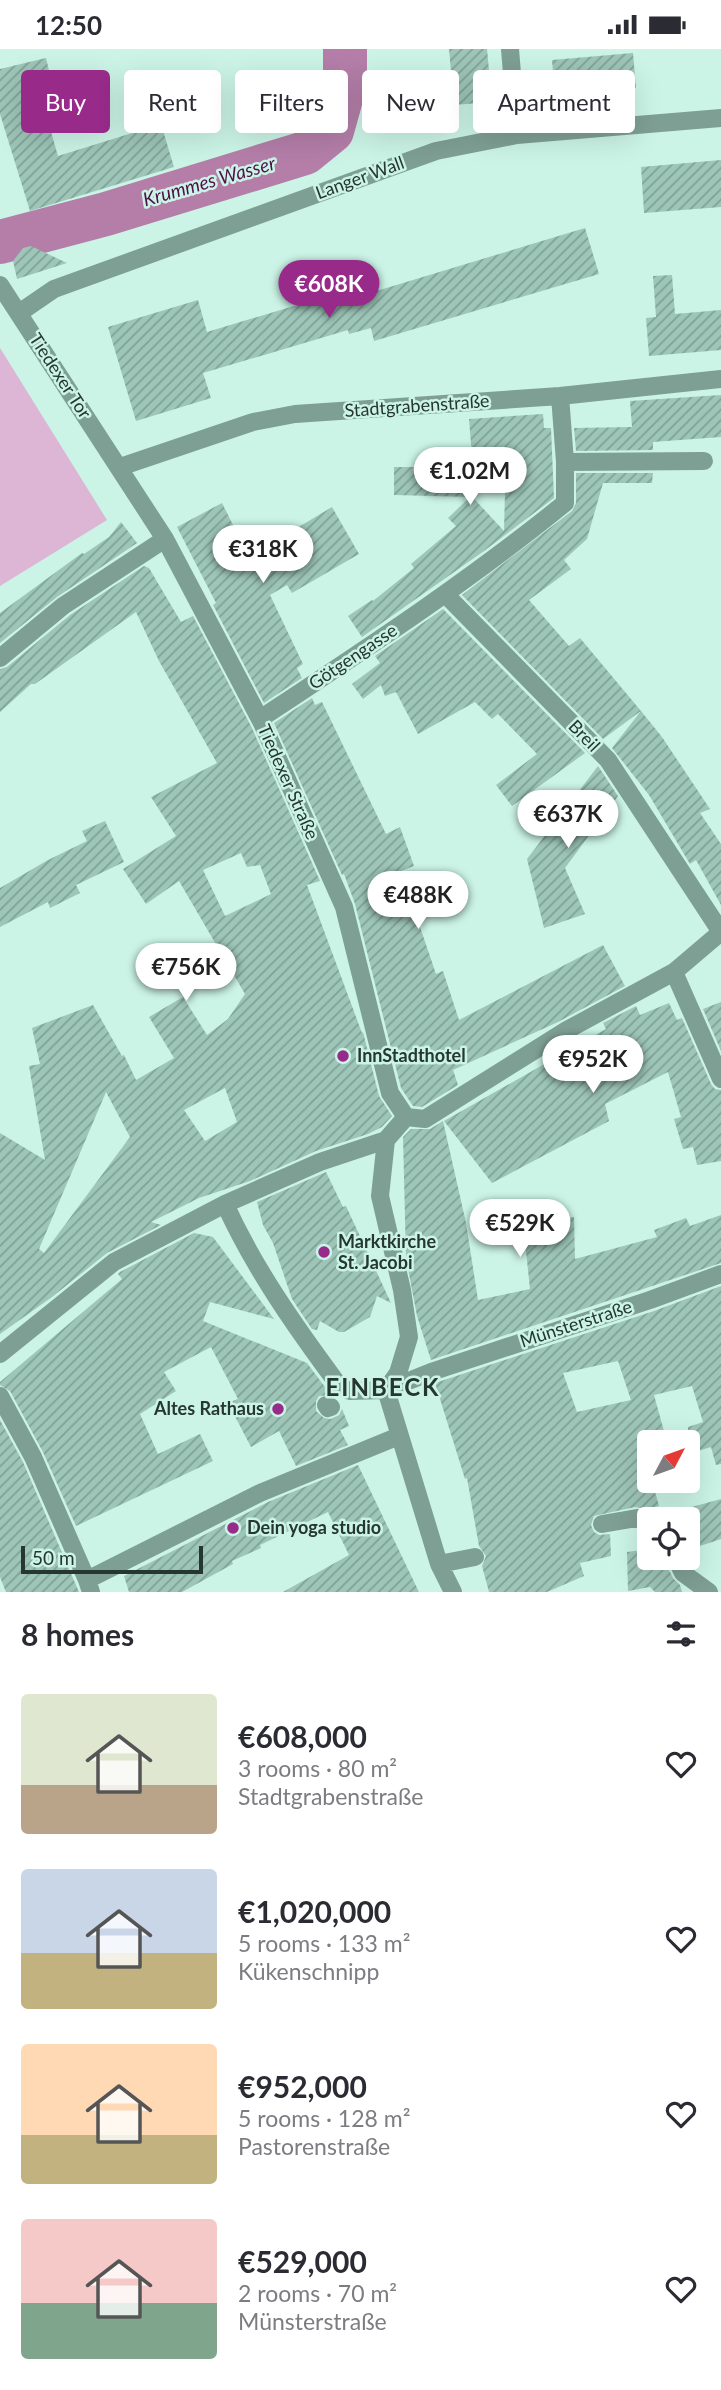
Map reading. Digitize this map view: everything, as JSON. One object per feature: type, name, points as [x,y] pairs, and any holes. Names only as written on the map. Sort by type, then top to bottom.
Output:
[{"type":"street","points":[[510,49],[517,135]]},
{"type":"street","name":"Langer Wall","points":[[19,313],[54,289],[436,151],[517,135],[721,118]]},
{"type":"street","name":"Tiedexer Tor","points":[[0,285],[120,467]]},
{"type":"street","name":"Stadtgrabenstraße","points":[[120,467],[253,422],[295,414],[560,396],[721,379]]},
{"type":"street","points":[[560,396],[565,462],[704,461]]},
{"type":"street","name":"Götgengasse","points":[[260,719],[446,595],[565,503],[565,462]]},
{"type":"street","name":"Tiedexer Straße","points":[[120,467],[165,539],[260,719],[344,907],[390,1093],[406,1118]]},
{"type":"street","points":[[0,657],[63,606],[165,539]]},
{"type":"street","name":"Breil","points":[[446,595],[608,760],[721,932]]},
{"type":"street","points":[[0,1354],[114,1262],[225,1204],[320,1162],[386,1140],[406,1118],[425,1119],[567,1030],[674,972],[721,932]]},
{"type":"street","points":[[674,972],[721,1079]]},
{"type":"street","points":[[386,1140],[380,1196],[402,1290],[409,1337],[398,1373],[386,1390]]},
{"type":"street","points":[[225,1204],[244,1245],[306,1352],[340,1387],[350,1391],[386,1390]]},
{"type":"street","name":"Münsterstraße","points":[[386,1390],[431,1372],[721,1274]]},
{"type":"street","points":[[331,1406],[340,1387]]},
{"type":"street","points":[[386,1390],[439,1564],[453,1592]]},
{"type":"street","points":[[0,1396],[33,1457],[89,1586],[260,1493],[399,1436]]},
{"type":"street","points":[[602,1524],[637,1518]]},
{"type":"street","points":[[439,1564],[475,1557]]},
{"type":"street","points":[[682,1570],[709,1592]]},
{"type":"shaded area","points":[[0,348],[107,520],[0,586]]},
{"type":"building","points":[[449,49],[487,49],[489,70],[473,70],[473,104],[459,105],[459,70],[451,70]]},
{"type":"building","points":[[633,53],[634,70],[553,70],[552,60]]},
{"type":"building","points":[[46,58],[49,70],[21,70],[21,133],[51,133],[58,156],[132,133],[164,133],[174,167],[30,211],[0,114],[0,69]]},
{"type":"building","points":[[721,160],[721,207],[644,213],[641,167]]},
{"type":"building","points":[[585,228],[599,274],[374,341],[371,328],[349,334],[348,330],[203,373],[211,398],[136,421],[108,327],[198,300],[207,332],[337,293],[340,302]]},
{"type":"building","points":[[31,246],[67,263],[17,279],[13,261],[23,248]]},
{"type":"building","points":[[672,275],[675,314],[721,310],[721,350],[649,356],[646,318],[656,317],[653,276]]},
{"type":"building","points":[[721,395],[721,437],[653,442],[653,450],[576,451],[574,428],[632,427],[630,401]]},
{"type":"building","points":[[543,414],[544,428],[551,428],[554,498],[362,637],[348,616],[373,601],[414,568],[411,564],[456,526],[448,518],[470,497],[394,495],[394,467],[420,467],[420,460],[438,460],[504,531],[506,453],[472,456],[469,419]]},
{"type":"building","points":[[576,473],[653,473],[652,483],[603,483],[587,539],[564,560],[571,569],[529,600],[569,646],[580,638],[641,711],[603,739],[462,595],[572,511],[576,503]]},
{"type":"building","points":[[222,503],[237,533],[250,526],[262,549],[332,507],[359,554],[292,593],[287,585],[270,595],[303,664],[297,668],[302,678],[264,703],[213,605],[216,603],[177,527]]},
{"type":"building","points":[[121,522],[137,543],[57,597],[0,643],[0,613],[82,553],[109,537]]},
{"type":"building","points":[[144,566],[149,568],[181,622],[193,616],[252,728],[320,881],[307,885],[363,1032],[379,1096],[392,1116],[382,1127],[368,1134],[316,1151],[250,1181],[199,1198],[151,1222],[161,1225],[107,1253],[0,1334],[0,1133],[45,1160],[29,1066],[40,1064],[32,1028],[93,1005],[136,1080],[174,1058],[149,1017],[183,997],[207,1035],[228,1019],[245,994],[179,881],[146,904],[123,869],[176,836],[151,797],[217,763],[159,661],[136,612],[35,684],[31,684],[0,712],[0,669],[7,667],[70,615]],"holes":[[[241,853],[247,867],[260,865],[271,894],[225,916],[203,870]],[[225,1088],[237,1122],[205,1141],[184,1110]],[[106,1092],[130,1137],[44,1253],[39,1249]]]},
{"type":"building","points":[[443,609],[585,753],[512,806],[496,785],[537,754],[498,714],[492,719],[475,702],[418,734],[396,692],[385,696],[381,685],[363,699],[352,684],[380,663],[375,656]]},
{"type":"building","points":[[312,698],[315,705],[322,702],[386,834],[400,827],[414,866],[401,871],[436,974],[443,971],[459,1020],[603,945],[625,986],[558,1022],[453,1070],[458,1085],[422,1107],[413,1106],[401,1088],[355,904],[344,874],[342,875],[274,723]]},
{"type":"building","points":[[641,711],[662,737],[710,809],[700,813],[721,844],[721,905],[696,860],[690,864],[649,795],[612,748]]},
{"type":"building","points":[[598,766],[618,796],[565,868],[585,914],[544,928],[527,859]]},
{"type":"building","points":[[105,821],[124,862],[76,885],[80,893],[50,908],[48,902],[0,927],[0,888],[87,841],[82,831]]},
{"type":"building","points":[[721,1002],[721,1051],[703,1009]]},
{"type":"building","points":[[669,1003],[677,1020],[682,1018],[711,1084],[715,1089],[721,1090],[721,1161],[697,1165],[693,1147],[683,1149],[674,1119],[681,1117],[668,1072],[605,1104],[609,1121],[492,1183],[444,1121],[606,1029],[603,1023],[636,1006],[640,1015]]},
{"type":"building","points":[[443,1121],[466,1223],[478,1300],[530,1289],[523,1223],[574,1217],[575,1259],[657,1237],[654,1230],[686,1218],[690,1226],[721,1215],[721,1263],[431,1360],[417,1316],[406,1258],[403,1137],[411,1129],[430,1129]]},
{"type":"building","name":"Marktkirche St. Jacobi","points":[[326,1172],[343,1207],[346,1206],[391,1303],[377,1296],[370,1317],[344,1332],[320,1321],[317,1330],[312,1329],[292,1299],[273,1243],[263,1225],[257,1202]]},
{"type":"building","points":[[194,1233],[213,1237],[274,1319],[210,1302],[203,1321],[307,1363],[331,1395],[319,1396],[316,1411],[324,1418],[331,1419],[339,1415],[342,1409],[349,1426],[340,1430],[348,1445],[296,1466],[279,1431],[251,1447],[228,1403],[238,1399],[211,1347],[164,1372],[176,1391],[140,1414],[158,1454],[200,1434],[213,1461],[76,1526],[43,1452],[10,1391],[0,1385],[0,1382],[122,1279],[118,1274],[120,1272]]},
{"type":"building","points":[[721,1286],[721,1464],[716,1465],[711,1447],[700,1450],[700,1430],[688,1430],[688,1427],[703,1422],[692,1386],[654,1395],[664,1430],[637,1430],[637,1493],[655,1493],[659,1506],[635,1507],[594,1516],[591,1525],[594,1532],[599,1535],[610,1534],[611,1556],[580,1563],[584,1576],[547,1592],[489,1592],[482,1566],[486,1556],[479,1546],[467,1478],[465,1479],[435,1383],[654,1311]],"holes":[[[618,1361],[631,1400],[577,1412],[563,1373]]]},
{"type":"building","points":[[0,1420],[23,1462],[79,1592],[6,1592],[0,1577]]},
{"type":"building","points":[[358,1465],[419,1592],[283,1592],[349,1555],[328,1512],[260,1545],[261,1548],[232,1561],[233,1564],[182,1592],[129,1592],[124,1576],[268,1502]]},
{"type":"building","points":[[721,1499],[721,1539],[700,1546],[700,1507],[692,1507]]},
{"type":"building","points":[[637,1551],[637,1570],[669,1570],[682,1592],[655,1592],[650,1587],[628,1591],[627,1552]]},
{"type":"waterway","name":"Krummes Wasser","points":[[0,242],[106,214],[305,153],[332,131],[345,84],[345,49]]},
{"type":"place","name":"InnStadthotel","points":[[343,1056]]},
{"type":"place","name":"Marktkirche St. Jacobi","points":[[324,1252]]},
{"type":"place","name":"Altes Rathaus","points":[[278,1409]]},
{"type":"place","name":"Dein yoga studio","points":[[233,1528]]},
{"type":"district","name":"EINBECK","points":[[383,1388]]}]
